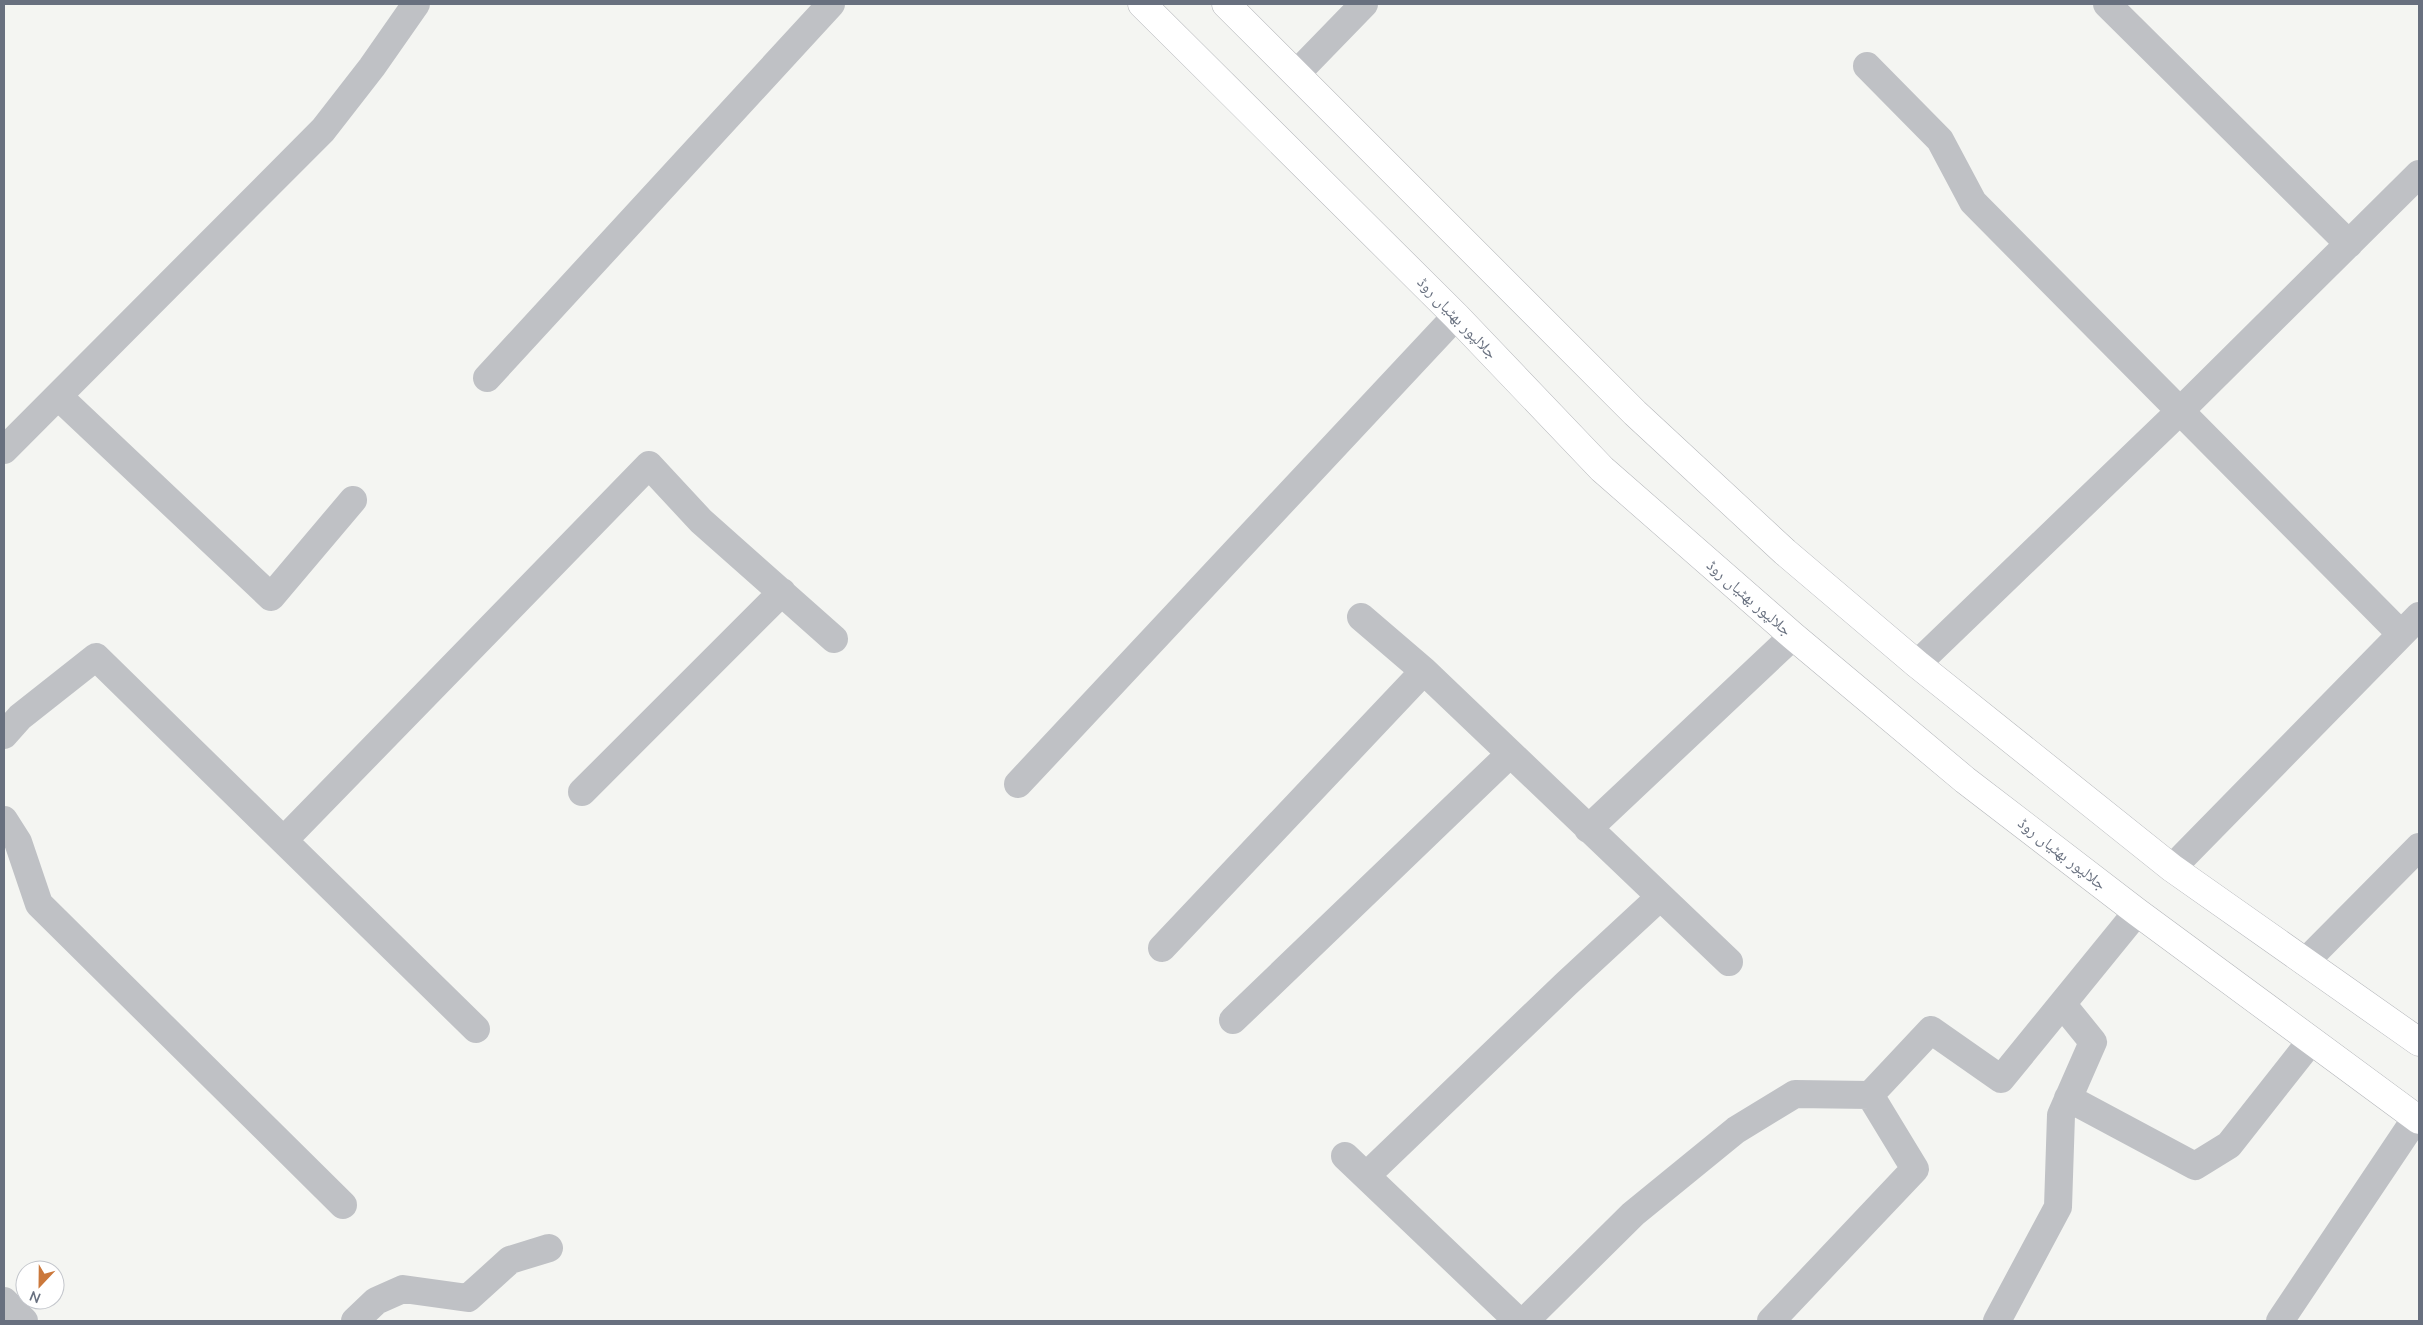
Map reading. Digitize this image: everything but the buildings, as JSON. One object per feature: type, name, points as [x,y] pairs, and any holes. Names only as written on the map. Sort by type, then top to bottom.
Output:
[{"type":"main road","name":"جلالپور بھٹیاں روڈ","points":[[1142,4],[1456,316],[1602,470],[1793,636],[1966,780],[2137,912],[2418,1119]]},
{"type":"main road","points":[[1226,4],[1635,413],[1786,552],[1917,664],[2034,755],[2172,868],[2419,1042]]},
{"type":"street","points":[[4,450],[323,130],[372,67],[416,4]]},
{"type":"street","points":[[487,378],[831,4]]},
{"type":"street","points":[[1296,74],[1364,4]]},
{"type":"street","points":[[2107,4],[2349,244]]},
{"type":"street","points":[[1867,66],[1940,140],[1973,202],[2180,411],[2410,625],[2172,868]]},
{"type":"street","points":[[1917,664],[2180,411],[2419,174]]},
{"type":"street","points":[[1018,784],[1456,316]]},
{"type":"street","points":[[58,396],[271,597],[353,500]]},
{"type":"street","points":[[284,840],[648,465],[701,521],[834,639]]},
{"type":"street","points":[[582,792],[782,592]]},
{"type":"street","points":[[1361,617],[1424,671],[1729,962]]},
{"type":"street","points":[[1588,829],[1793,636]]},
{"type":"street","points":[[5,731],[96,657],[476,1029]]},
{"type":"street","points":[[1162,948],[1424,671]]},
{"type":"street","points":[[1233,1020],[1510,754]]},
{"type":"street","points":[[4,820],[18,842],[40,904],[343,1204]]},
{"type":"street","points":[[2305,962],[2419,847]]},
{"type":"street","points":[[1366,1176],[1566,984],[1660,897]]},
{"type":"street","points":[[1524,1321],[1633,1214],[1736,1130],[1795,1094],[1870,1096],[1931,1030],[2001,1079],[2137,912]]},
{"type":"street","points":[[1996,1321],[2058,1206],[2061,1115],[2094,1042],[2062,1004]]},
{"type":"street","points":[[2068,1098],[2195,1166],[2229,1145],[2311,1041]]},
{"type":"street","points":[[1771,1321],[1916,1169],[1870,1096]]},
{"type":"street","points":[[2280,1321],[2418,1119]]},
{"type":"street","points":[[1345,1156],[1518,1321]]},
{"type":"street","points":[[355,1321],[376,1301],[403,1289],[468,1298],[510,1260],[549,1248]]},
{"type":"street","points":[[4,1301],[24,1321]]}]
